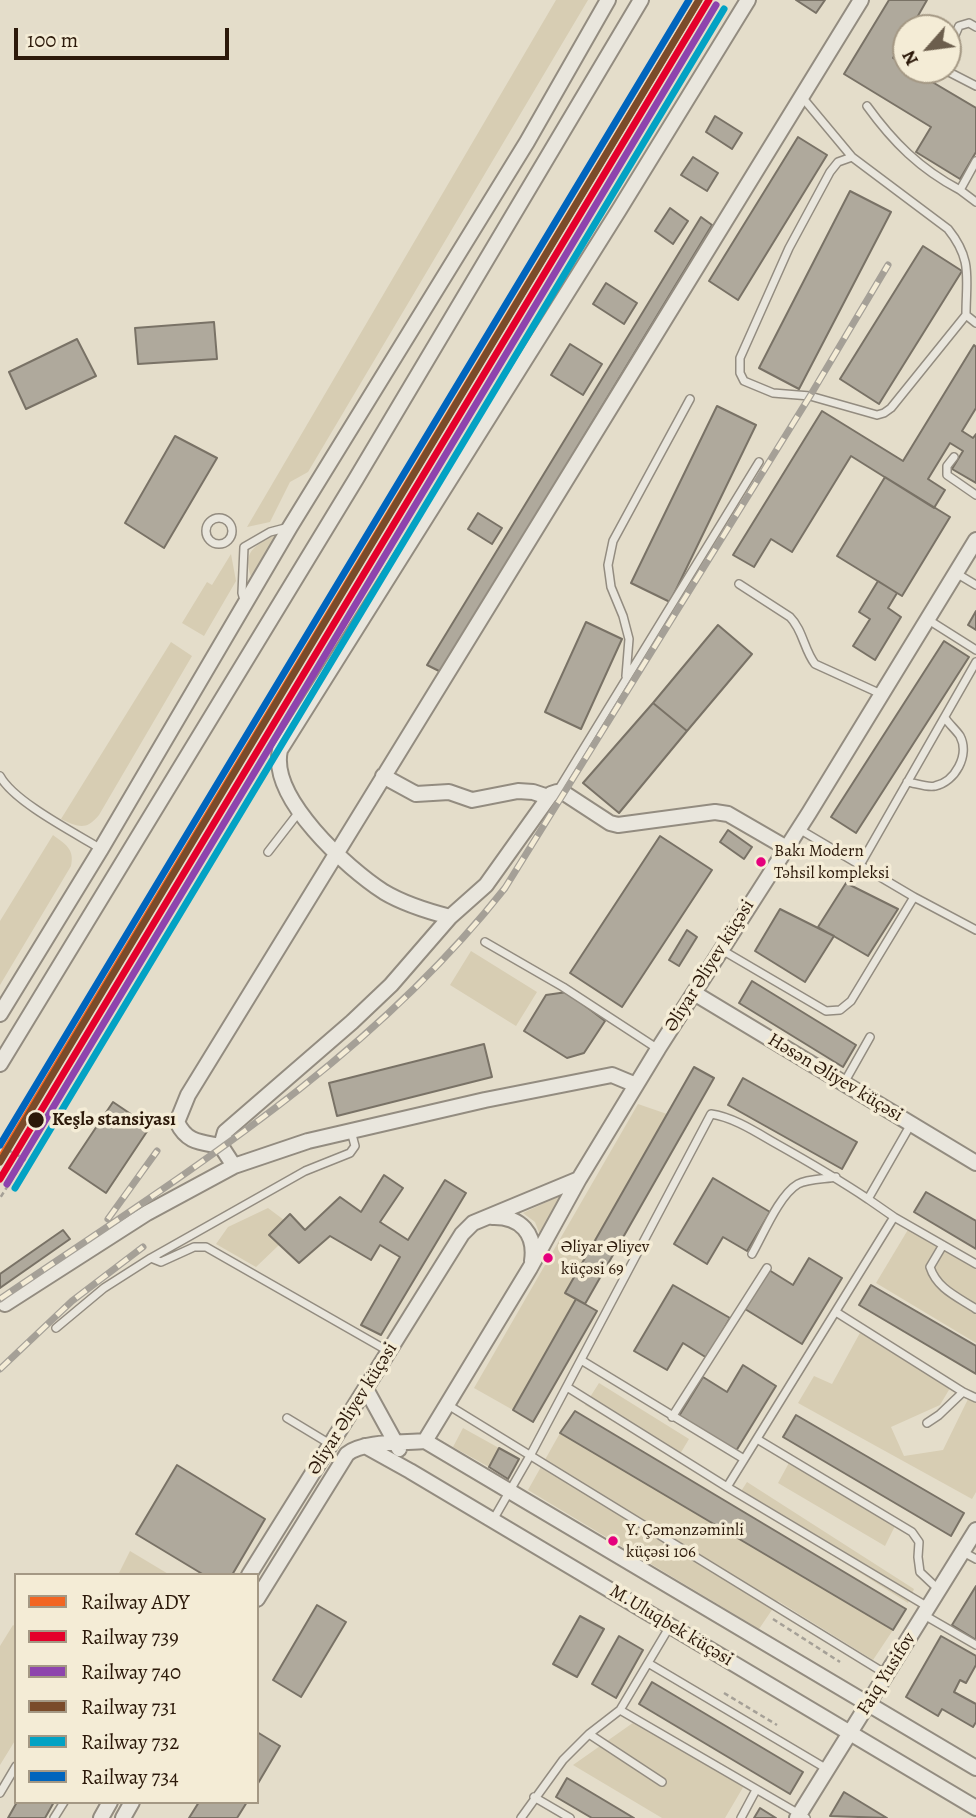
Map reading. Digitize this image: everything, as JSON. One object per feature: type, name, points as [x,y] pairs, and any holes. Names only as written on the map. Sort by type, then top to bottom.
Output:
[{"type":"street","points":[[0,1014],[101,849],[290,527],[527,142],[608,0]]},
{"type":"street","points":[[0,1064],[356,479],[641,0]]},
{"type":"street","points":[[450,917],[406,903],[386,893],[360,876],[336,854],[300,811],[279,770],[280,750],[748,0]]},
{"type":"street","points":[[234,1166],[221,1146],[197,1142],[183,1135],[177,1122],[195,1083],[861,0]]},
{"type":"street","name":"Əliyar Əliyev küçəsi","points":[[259,1596],[347,1454],[353,1449],[365,1446],[425,1441],[658,1049],[799,829],[976,540]]},
{"type":"street","points":[[383,776],[416,794],[449,792],[472,800],[517,791],[564,793],[610,823],[618,825],[715,811],[728,814],[785,847]]},
{"type":"street","points":[[221,1146],[225,1132],[352,1022],[391,985],[450,917],[486,885],[552,794]]},
{"type":"street","name":"Həsən Əliyev küçəsi","points":[[694,993],[976,1163]]},
{"type":"street","points":[[5,1304],[147,1213],[234,1166],[308,1141],[351,1130],[602,1076],[621,1077],[636,1085]]},
{"type":"street","name":"Əliyar Əliyev küçəsi","points":[[250,1573],[462,1234],[473,1223],[579,1179]]},
{"type":"street","points":[[488,1217],[502,1216],[509,1219],[530,1235],[534,1247],[530,1268]]},
{"type":"street","points":[[366,1389],[410,1471]]},
{"type":"street","name":"M.Uluqbek küçəsi","points":[[425,1441],[976,1768]]},
{"type":"street","name":"M.Uluqbek küçəsi","points":[[365,1446],[976,1808]]},
{"type":"street","name":"Faiq Yusifov","points":[[801,1817],[827,1769],[939,1590],[970,1556],[976,1530]]},
{"type":"lane","points":[[801,96],[852,157],[948,229],[960,243],[967,262],[966,315],[891,408],[877,415],[810,396],[774,393],[744,381],[740,373],[740,358],[789,248],[830,172],[838,162],[852,157]]},
{"type":"lane","points":[[867,106],[887,135],[908,156],[976,202]]},
{"type":"lane","points":[[960,190],[976,161]]},
{"type":"lane","points":[[966,315],[976,323]]},
{"type":"lane","points":[[625,680],[629,639],[611,587],[608,565],[613,541],[690,399]]},
{"type":"lane","points":[[954,457],[947,466],[947,475],[976,495]]},
{"type":"lane","points":[[552,794],[759,462]]},
{"type":"lane","points":[[244,547],[270,532],[290,527]]},
{"type":"lane","points":[[230,538],[244,547]]},
{"type":"lane","points":[[244,547],[242,593],[246,604]]},
{"type":"lane","points":[[956,573],[976,585]]},
{"type":"lane","points":[[739,584],[797,624],[808,655],[815,664],[881,694]]},
{"type":"lane","points":[[927,619],[976,650]]},
{"type":"lane","points":[[860,864],[976,662]]},
{"type":"lane","points":[[907,782],[934,787],[951,778],[963,757],[963,747],[960,736],[945,718]]},
{"type":"lane","points":[[0,776],[5,786],[34,807],[101,849]]},
{"type":"lane","points":[[268,852],[300,811]]},
{"type":"lane","points":[[799,829],[976,930]]},
{"type":"lane","points":[[721,949],[826,1011],[840,1010],[851,1001],[914,897]]},
{"type":"lane","points":[[485,942],[563,987],[658,1049]]},
{"type":"lane","points":[[844,1083],[870,1037]]},
{"type":"lane","points":[[492,1521],[531,1454],[711,1114],[721,1115],[759,1134],[836,1177],[894,1217],[976,1264]]},
{"type":"lane","points":[[868,1199],[912,1124]]},
{"type":"lane","points":[[56,1328],[104,1288],[151,1258],[295,1176],[350,1153],[355,1146],[351,1130]]},
{"type":"lane","points":[[752,1254],[782,1200],[792,1189],[800,1182],[836,1177]]},
{"type":"lane","points":[[727,1487],[894,1217]]},
{"type":"lane","points":[[943,1245],[930,1268],[933,1276],[938,1284],[976,1309]]},
{"type":"lane","points":[[151,1258],[161,1262],[194,1247],[206,1247],[389,1351]]},
{"type":"lane","points":[[672,1417],[766,1268]]},
{"type":"lane","points":[[836,1312],[976,1398]]},
{"type":"lane","points":[[581,1360],[744,1459]]},
{"type":"lane","points":[[567,1387],[976,1644]]},
{"type":"lane","points":[[927,1423],[963,1392]]},
{"type":"lane","points":[[448,1405],[887,1675]]},
{"type":"lane","points":[[287,1418],[330,1444]]},
{"type":"lane","points":[[757,1439],[912,1532],[919,1542],[920,1572],[939,1590]]},
{"type":"lane","points":[[521,1818],[563,1760],[589,1734],[620,1710],[670,1626]]},
{"type":"lane","points":[[648,1663],[827,1769]]},
{"type":"lane","points":[[620,1710],[801,1817]]},
{"type":"lane","points":[[589,1734],[662,1782]]},
{"type":"lane","points":[[0,1793],[14,1769]]},
{"type":"lane","points":[[741,1818],[755,1790]]},
{"type":"lane","points":[[534,1797],[570,1818]]},
{"type":"path","points":[[0,1146],[25,1159],[0,1198]]},
{"type":"path","points":[[773,1619],[840,1662]]},
{"type":"path","points":[[724,1693],[785,1730]]},
{"type":"shaded area","points":[[556,0],[588,0],[308,472],[290,482],[270,522],[247,527]]},
{"type":"shaded area","points":[[275,535],[251,577],[249,555],[261,543]]},
{"type":"shaded area","points":[[231,554],[236,581],[204,636],[182,623],[207,582],[212,585]]},
{"type":"shaded area","points":[[171,642],[192,656],[99,815],[90,824],[82,826],[61,819]]},
{"type":"shaded area","points":[[53,835],[70,851],[71,866],[0,985],[0,921]]},
{"type":"shaded area","points":[[471,951],[537,992],[516,1026],[450,985]]},
{"type":"shaded area","points":[[638,1104],[667,1114],[566,1293],[576,1299],[513,1410],[474,1388]]},
{"type":"shaded area","points":[[564,1194],[540,1235],[535,1222],[523,1213]]},
{"type":"shaded area","points":[[268,1208],[284,1220],[269,1235],[279,1245],[256,1267],[216,1244],[228,1227]]},
{"type":"shaded area","points":[[909,1228],[976,1268],[976,1343],[876,1283]]},
{"type":"shaded area","points":[[861,1331],[953,1383],[940,1405],[891,1427],[904,1456],[943,1450],[969,1397],[976,1401],[976,1492],[972,1499],[798,1403],[814,1376],[832,1384]]},
{"type":"shaded area","points":[[599,1383],[689,1439],[677,1459],[585,1405]]},
{"type":"shaded area","points":[[463,1428],[499,1448],[489,1467],[453,1447]]},
{"type":"shaded area","points":[[560,1433],[893,1630],[873,1660],[778,1601],[759,1629],[528,1490]]},
{"type":"shaded area","points":[[790,1461],[896,1524],[885,1546],[778,1483]]},
{"type":"shaded area","points":[[747,1482],[914,1589],[908,1603],[738,1496]]},
{"type":"shaded area","points":[[130,1551],[167,1573],[119,1573]]},
{"type":"shaded area","points":[[13,1625],[14,1742],[0,1765],[0,1646]]},
{"type":"shaded area","points":[[637,1720],[745,1784],[725,1818],[662,1818],[573,1765]]},
{"type":"building","points":[[796,0],[825,0],[816,13]]},
{"type":"building","points":[[889,0],[927,0],[919,14],[892,14],[892,84],[936,84],[976,108],[976,152],[960,179],[916,152],[931,127],[844,74]]},
{"type":"building","points":[[715,116],[742,133],[732,149],[706,132]]},
{"type":"building","points":[[798,137],[827,155],[738,300],[709,281]]},
{"type":"building","points":[[693,157],[718,173],[707,191],[681,175]]},
{"type":"building","points":[[850,191],[891,212],[799,389],[759,368]]},
{"type":"building","points":[[670,208],[688,221],[673,244],[655,231]]},
{"type":"building","points":[[701,217],[712,225],[441,672],[427,665]]},
{"type":"building","points":[[923,246],[962,271],[879,404],[840,379]]},
{"type":"building","points":[[606,283],[637,303],[624,324],[593,304]]},
{"type":"building","points":[[214,322],[217,359],[138,364],[135,328]]},
{"type":"building","points":[[77,339],[96,376],[26,409],[9,372]]},
{"type":"building","points":[[570,344],[602,364],[583,395],[551,375]]},
{"type":"building","points":[[974,345],[976,408],[962,431],[973,438],[976,434],[976,483],[952,469],[963,451],[950,443],[928,479],[945,490],[934,508],[851,456],[792,552],[771,539],[754,567],[733,555],[822,411],[903,461]]},
{"type":"building","points":[[717,406],[756,425],[670,602],[631,583]]},
{"type":"building","points":[[175,436],[217,458],[164,548],[125,523]]},
{"type":"building","points":[[885,477],[950,517],[902,596],[837,556]]},
{"type":"building","points":[[478,513],[502,528],[492,544],[468,529]]},
{"type":"building","points":[[878,581],[897,593],[888,608],[901,617],[875,660],[853,646],[870,619],[859,612]]},
{"type":"building","points":[[976,611],[976,630],[968,625]]},
{"type":"building","points":[[586,622],[622,639],[581,729],[545,712]]},
{"type":"building","points":[[718,625],[752,654],[687,731],[653,703]]},
{"type":"building","points":[[944,641],[969,657],[856,833],[831,817]]},
{"type":"building","points":[[653,703],[687,731],[619,813],[583,783]]},
{"type":"building","points":[[728,830],[752,847],[744,859],[720,842]]},
{"type":"building","points":[[660,836],[712,870],[622,1007],[570,973]]},
{"type":"building","points":[[846,883],[898,909],[868,956],[818,927]]},
{"type":"building","points":[[780,909],[834,936],[805,982],[755,951]]},
{"type":"building","points":[[687,930],[697,937],[679,966],[669,960]]},
{"type":"building","points":[[752,981],[856,1045],[843,1067],[739,1003]]},
{"type":"building","points":[[567,992],[605,1021],[584,1053],[567,1058],[524,1031],[546,995]]},
{"type":"building","points":[[484,1044],[492,1077],[337,1116],[329,1083]]},
{"type":"building","points":[[694,1067],[714,1078],[585,1304],[565,1293]]},
{"type":"building","points":[[743,1078],[857,1142],[842,1169],[728,1105]]},
{"type":"building","points":[[113,1102],[150,1127],[106,1193],[69,1168]]},
{"type":"building","points":[[384,1175],[403,1188],[380,1222],[408,1240],[445,1180],[466,1193],[381,1335],[361,1325],[400,1257],[380,1245],[371,1260],[330,1236],[299,1263],[269,1235],[290,1214],[305,1230],[340,1197],[361,1212]]},
{"type":"building","points":[[713,1178],[770,1212],[747,1251],[723,1237],[707,1264],[674,1244]]},
{"type":"building","points":[[926,1192],[976,1221],[976,1249],[914,1212]]},
{"type":"building","points":[[63,1230],[70,1239],[0,1288],[0,1274]]},
{"type":"building","points":[[809,1258],[842,1278],[802,1344],[745,1309],[769,1270],[793,1285]]},
{"type":"building","points":[[673,1285],[730,1318],[707,1358],[683,1343],[667,1370],[634,1351]]},
{"type":"building","points":[[871,1285],[976,1346],[976,1374],[859,1305]]},
{"type":"building","points":[[576,1299],[597,1311],[533,1422],[513,1410]]},
{"type":"building","points":[[743,1365],[776,1386],[736,1451],[679,1416],[703,1377],[727,1392]]},
{"type":"building","points":[[575,1411],[906,1609],[893,1630],[560,1433]]},
{"type":"building","points":[[796,1415],[964,1513],[951,1536],[783,1437]]},
{"type":"building","points":[[499,1448],[519,1459],[508,1479],[489,1467]]},
{"type":"building","points":[[177,1465],[265,1519],[233,1573],[201,1573],[136,1534]]},
{"type":"building","points":[[976,1586],[976,1640],[952,1625]]},
{"type":"building","points":[[317,1605],[346,1622],[301,1697],[273,1680]]},
{"type":"building","points":[[580,1616],[604,1629],[577,1677],[553,1664]]},
{"type":"building","points":[[619,1636],[643,1650],[616,1698],[592,1684]]},
{"type":"building","points":[[941,1636],[976,1656],[976,1665],[966,1683],[960,1680],[954,1692],[976,1704],[976,1722],[973,1727],[942,1709],[938,1716],[906,1697]]},
{"type":"building","points":[[652,1682],[803,1772],[790,1794],[639,1704]]},
{"type":"building","points":[[259,1733],[280,1746],[259,1782]]},
{"type":"building","points":[[567,1778],[634,1818],[592,1818],[556,1797]]},
{"type":"building","points":[[844,1792],[887,1818],[830,1816]]},
{"type":"building","points":[[16,1804],[53,1804],[45,1818],[8,1818]]},
{"type":"building","points":[[198,1804],[246,1804],[237,1818],[189,1818]]},
{"type":"building","points":[[760,1808],[776,1818],[754,1818]]},
{"type":"railway","points":[[0,1299],[269,1113],[333,1062],[394,1008],[451,951],[505,888],[810,396],[888,265]]},
{"type":"railway","points":[[108,1219],[157,1151]]},
{"type":"railway","points":[[0,1369],[72,1301],[143,1247]]},
{"type":"rail line","name":"734","points":[[0,1145],[689,0]]},
{"type":"rail line","name":"ADY","points":[[0,1159],[699,0]]},
{"type":"rail line","name":"731","points":[[0,1162],[699,0]]},
{"type":"rail line","name":"739","points":[[0,1179],[709,0]]},
{"type":"rail line","name":"740","points":[[7,1184],[716,5]]},
{"type":"rail line","name":"732","points":[[15,1188],[724,9]]},
{"type":"place","name":"Bakı Modern Təhsil kompleksi","points":[[761,862]]},
{"type":"place","name":"Keşlə stansiyası","points":[[36,1120]]},
{"type":"place","name":"Əliyar Əliyev küçəsi 69","points":[[548,1258]]},
{"type":"place","name":"Y. Çəmənzəminli küçəsi 106","points":[[613,1541]]}]
